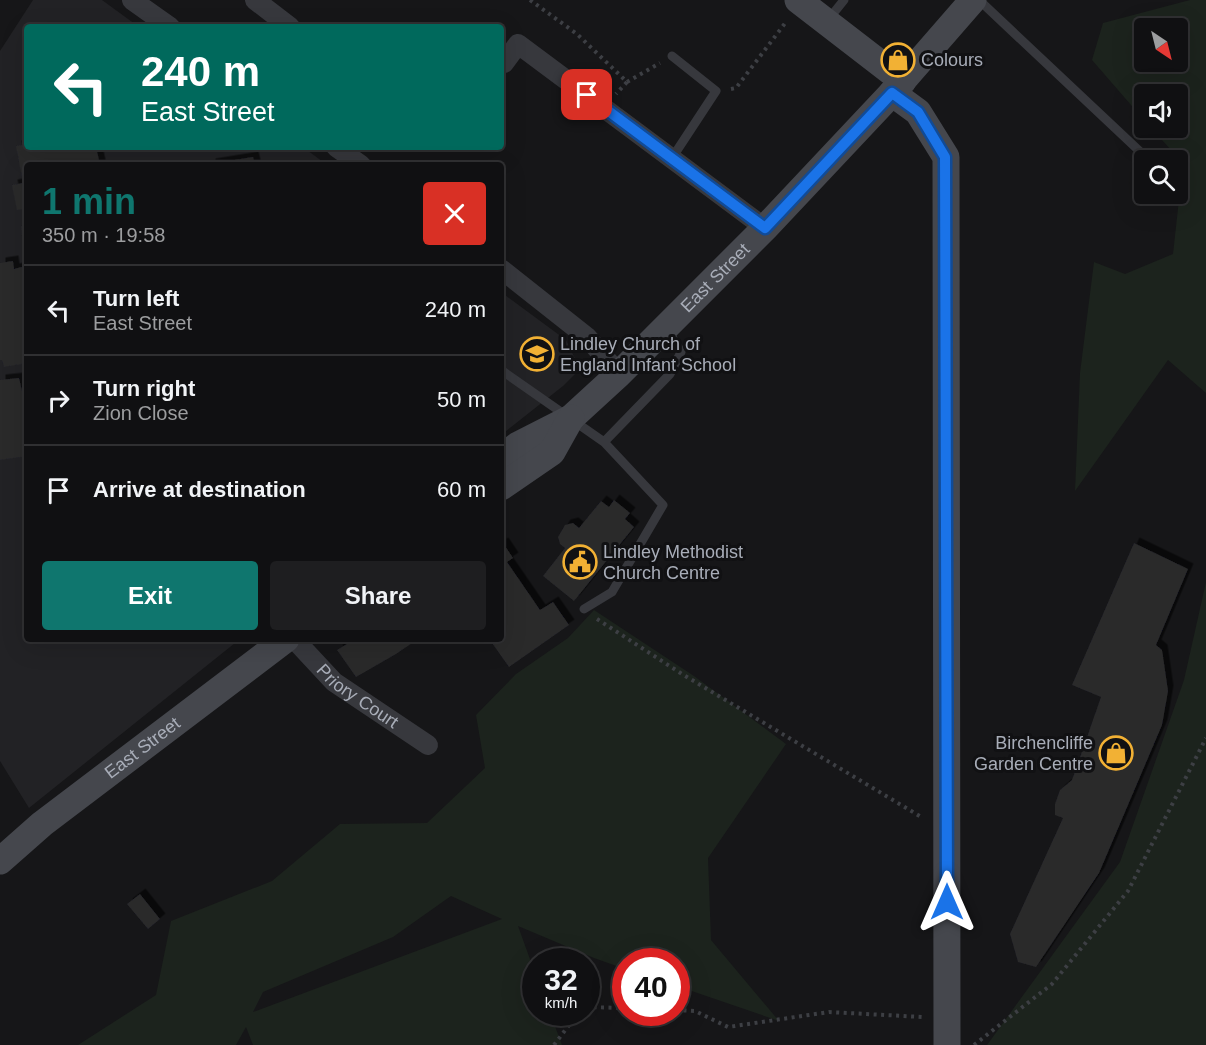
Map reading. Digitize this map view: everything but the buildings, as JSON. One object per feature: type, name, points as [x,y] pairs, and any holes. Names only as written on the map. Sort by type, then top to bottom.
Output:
[{"type":"street","points":[[132,0],[166,24]]},
{"type":"street","points":[[255,0],[286,24]]},
{"type":"street","points":[[800,1],[898,87],[918,112],[945,157],[947,1032]]},
{"type":"street","name":"East Street","points":[[504,456],[518,445],[571,418],[620,374],[765,228],[898,87],[970,1]]},
{"type":"street","points":[[504,63],[518,44],[765,228]]},
{"type":"street","points":[[340,150],[357,162]]},
{"type":"street","points":[[504,271],[587,337],[620,374]]},
{"type":"street","name":"East Street","points":[[504,485],[552,452],[571,418]]},
{"type":"street","name":"East Street","points":[[0,861],[42,824],[279,642]]},
{"type":"street","name":"Priory Court","points":[[284,642],[334,682],[428,745]]},
{"type":"lane","points":[[826,22],[844,0]]},
{"type":"lane","points":[[970,1],[1138,150]]},
{"type":"lane","points":[[672,56],[716,91],[672,158]]},
{"type":"lane","points":[[604,442],[670,374],[681,352],[666,327]]},
{"type":"lane","points":[[504,373],[604,442],[663,505],[612,592],[584,609]]},
{"type":"path","points":[[530,0],[576,34],[627,82]]},
{"type":"path","points":[[716,91],[736,88],[800,1]]},
{"type":"path","points":[[604,108],[627,82],[672,56]]},
{"type":"path","points":[[584,609],[682,674],[946,833]]},
{"type":"path","points":[[974,1045],[1052,984],[1128,891],[1206,738]]},
{"type":"path","points":[[690,1011],[728,1027],[829,1012],[947,1032]]},
{"type":"path","points":[[554,1045],[568,1026]]},
{"type":"shaded area","points":[[33,0],[102,0],[135,24],[24,24],[24,150],[307,150],[323,162],[24,162],[24,642],[236,642],[29,808],[0,761],[0,51]]},
{"type":"shaded area","points":[[1190,0],[1206,0],[1206,393],[1168,360],[1075,491],[1080,373],[1094,262],[1125,274],[1173,254],[1178,204],[1188,204],[1188,150],[1171,150],[1160,138],[1188,138],[1188,84],[1134,84],[1134,108],[1092,60],[1103,23]]},
{"type":"shaded area","name":"Lindley Church of England Infant School","points":[[504,294],[566,340],[580,369],[563,386],[504,433]]},
{"type":"shaded area","points":[[1206,582],[1206,1045],[987,1045],[1120,862],[1184,680]]},
{"type":"shaded area","points":[[594,610],[694,676],[786,744],[708,858],[711,940],[779,1021],[690,990],[690,948],[612,948],[612,964],[600,960],[600,948],[570,948],[518,926],[526,948],[522,948],[522,1026],[555,1026],[562,1045],[253,1045],[246,1027],[236,1045],[78,1045],[156,995],[171,921],[272,881],[340,824],[427,823],[485,768],[476,715],[516,674],[568,638]],"holes":[[[451,896],[502,919],[253,1012],[263,992],[393,937]]]},
{"type":"place","name":"Colours","points":[[898,60]]},
{"type":"place","name":"Lindley Church of England Infant School","points":[[537,354]]},
{"type":"place","name":"Lindley Methodist Church Centre","points":[[580,562]]},
{"type":"place","name":"Birchencliffe Garden Centre","points":[[1116,753]]},
{"type":"route","points":[[587,95],[765,228],[892,93],[918,112],[945,157],[947,902]]}]
